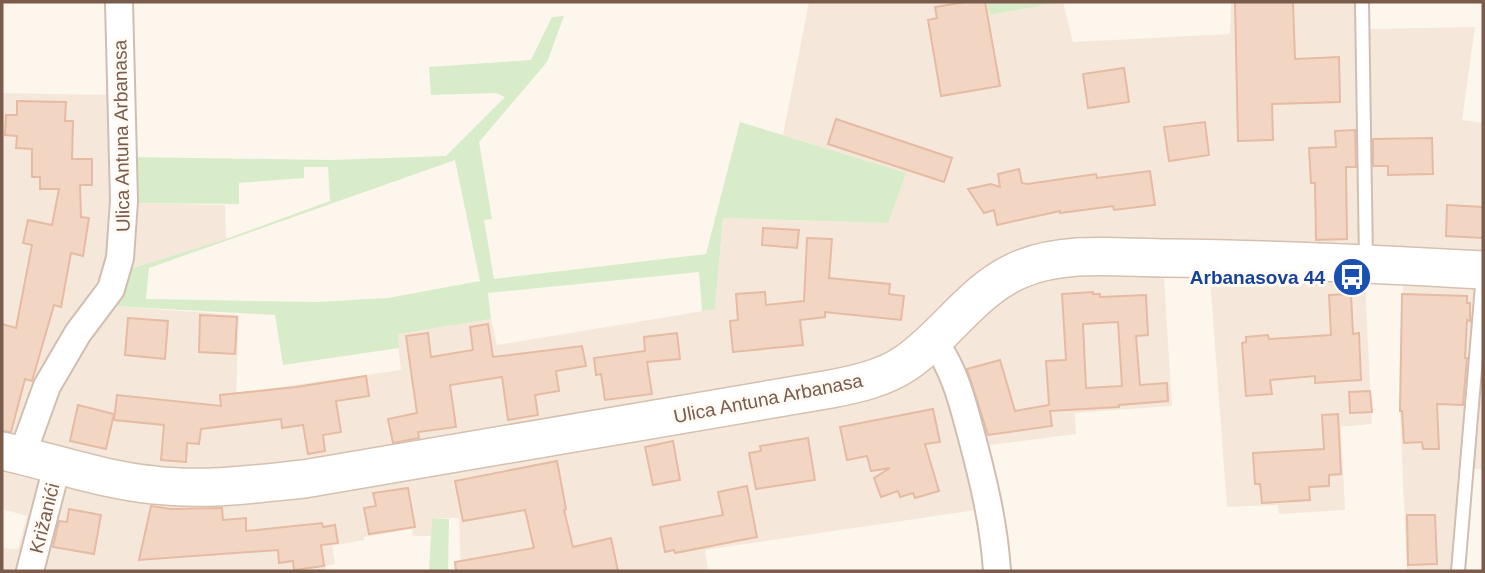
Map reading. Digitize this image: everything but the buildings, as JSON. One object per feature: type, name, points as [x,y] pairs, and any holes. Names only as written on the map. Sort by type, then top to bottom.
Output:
[{"type":"main road","name":"Ulica Antuna Arbanasa","points":[[12,453],[118,480],[156,486],[216,487],[304,479],[852,385],[897,369],[933,340],[966,307],[1008,275],[1050,260],[1279,259],[1483,270]]},
{"type":"street","name":"Ulica Antuna Arbanasa","points":[[12,453],[78,333],[111,289],[120,258],[124,201],[119,2]]},
{"type":"street","points":[[933,340],[950,365],[965,411],[985,487],[997,571]]},
{"type":"street","name":"Križanići","points":[[30,571],[57,466]]},
{"type":"lane","points":[[1362,2],[1366,263]]},
{"type":"lane","points":[[1458,571],[1483,270]]},
{"type":"shaded area","points":[[809,2],[986,2],[990,15],[1063,2],[1073,42],[1230,34],[1231,2],[1368,2],[1369,29],[1475,27],[1462,120],[1483,123],[1483,469],[1463,469],[1452,571],[1407,571],[1400,412],[1403,283],[1365,282],[1372,424],[1341,427],[1345,510],[1279,514],[1278,505],[1227,507],[1210,279],[1164,278],[1172,406],[1075,413],[1076,434],[983,446],[983,509],[705,550],[708,571],[461,571],[459,518],[432,518],[431,536],[413,536],[412,529],[364,537],[364,540],[332,546],[335,564],[326,566],[326,571],[2,571],[2,548],[18,549],[27,516],[2,509],[2,93],[113,95],[108,277],[100,278],[88,294],[112,306],[239,315],[236,393],[401,370],[397,334],[491,319],[497,345],[715,309],[723,218],[888,223],[905,173],[783,135]]},
{"type":"shaded area","points":[[130,203],[225,205],[226,239],[126,270]]},
{"type":"green space","points":[[986,2],[1062,2],[990,15]]},
{"type":"green space","points":[[564,16],[547,62],[479,142],[492,219],[484,220],[494,279],[706,254],[740,122],[906,173],[888,223],[723,218],[715,309],[702,311],[699,272],[488,293],[491,319],[398,334],[399,348],[283,365],[275,315],[112,306],[126,270],[226,239],[330,201],[328,167],[304,167],[304,178],[239,183],[239,204],[130,203],[129,157],[331,160],[446,156],[505,97],[496,93],[431,95],[429,67],[531,60],[552,17]],"holes":[[[455,160],[480,281],[388,298],[316,302],[146,299],[149,268]]]},
{"type":"green space","points":[[432,518],[449,519],[448,571],[429,571]]},
{"type":"place","name":"Arbanasova 44","points":[[1352,277]]}]
